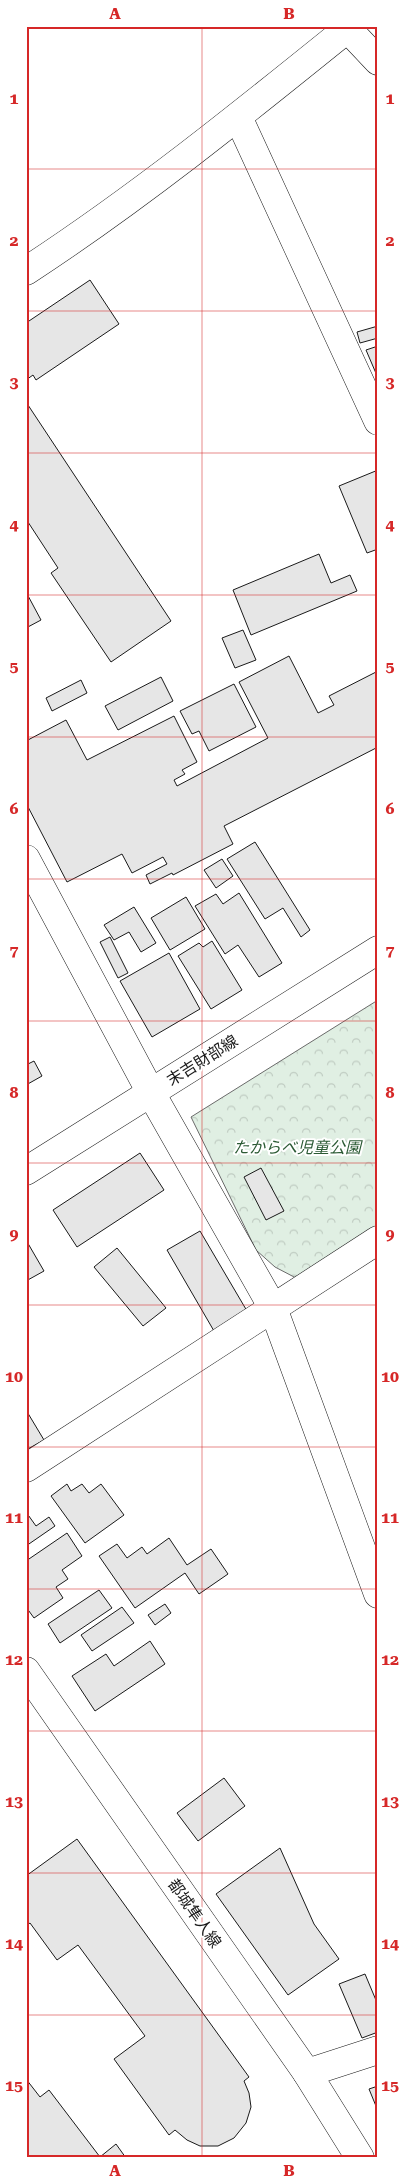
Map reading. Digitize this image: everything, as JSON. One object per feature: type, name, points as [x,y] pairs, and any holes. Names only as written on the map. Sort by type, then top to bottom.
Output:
[{"type":"street","points":[[26,271],[58,251],[238,117],[346,28],[378,61]]},
{"type":"street","points":[[238,117],[378,421]]},
{"type":"street","points":[[26,859],[151,1092],[273,1308],[378,1594]]},
{"type":"street","name":"末吉財部線","points":[[26,1171],[378,950]]},
{"type":"street","points":[[26,1468],[378,1240]]},
{"type":"street","name":"都城隼人線","points":[[26,1671],[307,2072],[360,2158]]},
{"type":"street","points":[[307,2072],[378,2050]]},
{"type":"green space","name":"たからべ児童公園","points":[[378,1000],[378,1228],[296,1278],[275,1267],[256,1250],[191,1117]]},
{"type":"building","points":[[90,280],[119,324],[36,380],[33,375],[26,380],[26,323]]},
{"type":"building","points":[[378,326],[378,338],[360,343],[357,332]]},
{"type":"building","points":[[378,346],[378,378],[366,350]]},
{"type":"building","points":[[26,402],[171,621],[111,662],[51,573],[58,568],[26,519]]},
{"type":"building","points":[[378,470],[378,549],[367,553],[339,486]]},
{"type":"building","points":[[319,554],[331,583],[350,575],[357,591],[251,635],[233,590]]},
{"type":"building","points":[[26,592],[41,620],[26,628]]},
{"type":"building","points":[[243,630],[256,660],[235,668],[222,638]]},
{"type":"building","points":[[289,656],[318,713],[334,705],[329,696],[378,671],[378,747],[224,826],[233,844],[173,875],[172,873],[150,884],[146,875],[167,864],[163,857],[132,873],[122,854],[67,882],[26,803],[26,741],[66,720],[87,760],[174,716],[197,762],[182,770],[185,774],[174,780],[177,786],[268,738],[239,682]]},
{"type":"building","points":[[161,677],[173,701],[118,730],[105,706]]},
{"type":"building","points":[[81,680],[87,693],[52,711],[46,698]]},
{"type":"building","points":[[234,684],[256,727],[209,751],[199,731],[192,734],[180,711]]},
{"type":"building","points":[[255,842],[310,930],[301,937],[283,908],[265,919],[227,859]]},
{"type":"building","points":[[222,859],[233,876],[216,888],[204,870]]},
{"type":"building","points":[[239,893],[282,963],[259,977],[238,945],[225,954],[195,906],[216,894],[223,904]]},
{"type":"building","points":[[186,897],[205,929],[170,950],[151,918]]},
{"type":"building","points":[[134,907],[156,943],[141,952],[129,932],[114,940],[104,925]]},
{"type":"building","points":[[110,937],[128,973],[118,978],[100,942]]},
{"type":"building","points":[[212,941],[242,990],[211,1009],[178,956],[199,943],[203,947]]},
{"type":"building","points":[[169,953],[200,1009],[152,1037],[120,981]]},
{"type":"building","points":[[34,1061],[42,1076],[26,1085],[26,1065]]},
{"type":"building","points":[[140,1153],[164,1190],[77,1247],[53,1210]]},
{"type":"building","points":[[261,1168],[284,1211],[266,1220],[244,1177]]},
{"type":"building","points":[[200,1231],[247,1311],[214,1331],[167,1250]]},
{"type":"building","points":[[26,1240],[44,1271],[26,1281]]},
{"type":"building","points":[[117,1248],[166,1308],[143,1326],[94,1267]]},
{"type":"building","points":[[26,1410],[44,1440],[26,1450]]},
{"type":"building","points":[[67,1484],[71,1491],[82,1484],[89,1493],[101,1484],[124,1515],[85,1543],[51,1496]]},
{"type":"building","points":[[26,1512],[36,1526],[49,1517],[55,1526],[26,1546]]},
{"type":"building","points":[[67,1533],[82,1556],[62,1570],[68,1579],[56,1587],[63,1598],[34,1618],[26,1607],[26,1561]]},
{"type":"building","points":[[169,1538],[187,1565],[211,1549],[228,1574],[199,1594],[185,1573],[135,1608],[99,1556],[117,1544],[127,1558],[142,1547],[147,1554]]},
{"type":"building","points":[[99,1590],[112,1608],[60,1643],[48,1624]]},
{"type":"building","points":[[165,1604],[171,1613],[155,1625],[148,1615]]},
{"type":"building","points":[[122,1607],[134,1623],[92,1651],[81,1635]]},
{"type":"building","points":[[150,1641],[165,1664],[95,1711],[72,1676],[106,1654],[114,1666]]},
{"type":"building","points":[[224,1778],[245,1806],[198,1841],[177,1813]]},
{"type":"building","points":[[77,1839],[249,2077],[244,2081],[249,2093],[251,2107],[246,2123],[234,2138],[218,2146],[200,2146],[187,2140],[175,2130],[169,2135],[114,2059],[145,2036],[78,1945],[57,1960],[30,1923],[26,1926],[26,1876]]},
{"type":"building","points":[[280,1848],[314,1924],[339,1959],[288,1995],[216,1894]]},
{"type":"building","points":[[365,1974],[378,2005],[378,2032],[362,2038],[339,1984]]},
{"type":"building","points":[[26,2079],[40,2097],[49,2090],[100,2157],[116,2144],[126,2158],[26,2158]]},
{"type":"building","points":[[378,2086],[378,2111],[369,2089]]}]
